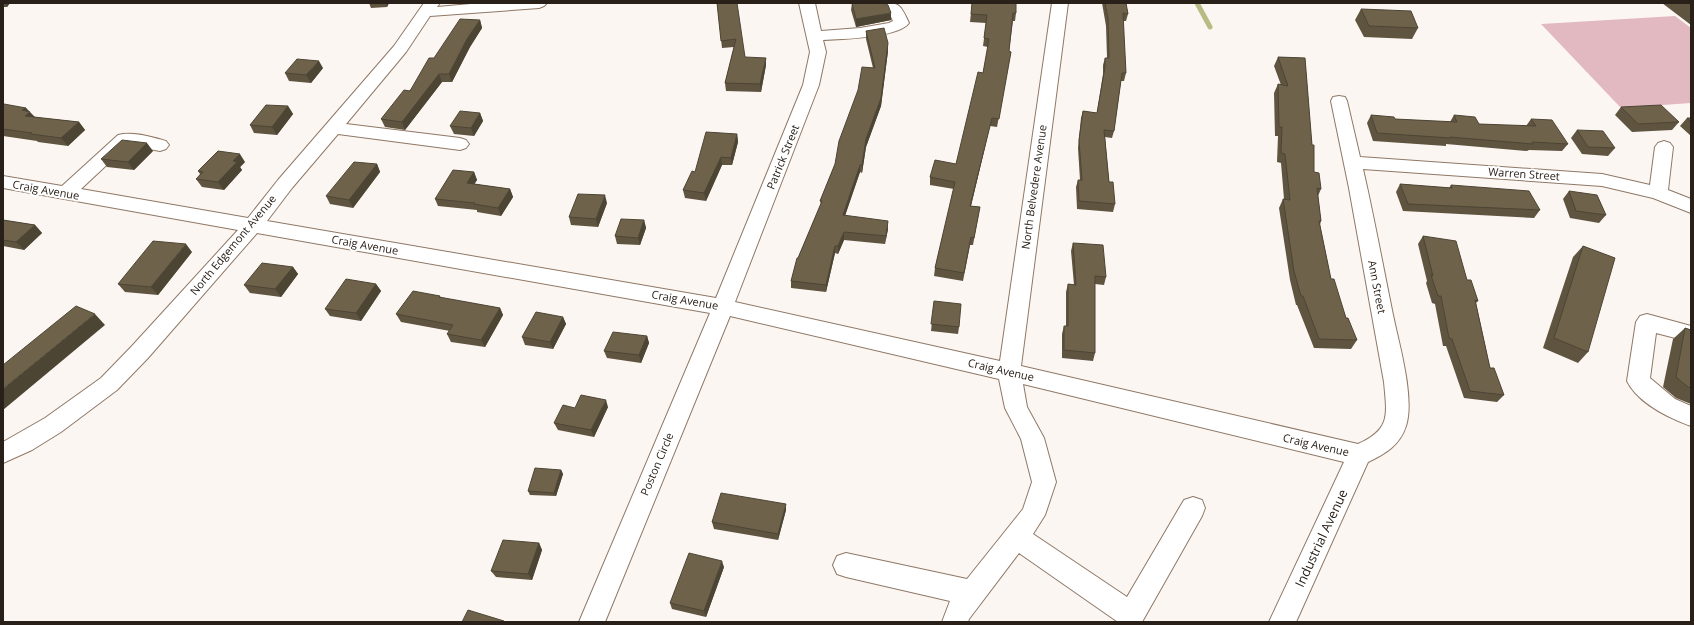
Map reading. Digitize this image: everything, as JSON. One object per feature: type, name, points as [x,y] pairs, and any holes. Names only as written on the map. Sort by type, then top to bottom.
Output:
[{"type":"street","points":[[429,7],[539,3]]},
{"type":"street","name":"Patrick Street","points":[[723,307],[812,85],[818,52],[806,3]]},
{"type":"street","points":[[814,36],[878,30],[897,26],[901,23],[895,10],[883,3]]},
{"type":"street","name":"North Belvedere Avenue","points":[[955,622],[958,612],[1033,515],[1044,482],[1032,438],[1016,408],[1009,372],[1060,3]]},
{"type":"street","name":"North Edgemont Avenue","points":[[3,453],[24,443],[53,425],[109,384],[140,352],[252,226],[285,184],[400,49],[429,7]]},
{"type":"street","name":"Ann Street","points":[[1339,102],[1353,162],[1395,382],[1398,414],[1394,428],[1386,440],[1373,449],[1359,455]]},
{"type":"street","points":[[333,128],[460,144]]},
{"type":"street","points":[[66,193],[124,138],[160,145]]},
{"type":"street","points":[[1658,193],[1664,147]]},
{"type":"street","name":"Warren Street","points":[[1353,162],[1602,180],[1658,193],[1691,206]]},
{"type":"street","name":"Craig Avenue","points":[[3,182],[723,307],[1009,372],[1359,455]]},
{"type":"street","name":"Poston Circle","points":[[592,622],[723,307]]},
{"type":"street","points":[[1691,334],[1647,322],[1638,381],[1667,406],[1691,416]]},
{"type":"street","name":"Industrial Avenue","points":[[1282,622],[1359,455]]},
{"type":"street","points":[[1016,537],[1129,618],[1192,508]]},
{"type":"street","points":[[846,565],[972,593]]},
{"type":"shaded area","points":[[1675,16],[1691,28],[1691,103],[1621,108],[1541,24]]},
{"type":"building","points":[[717,3],[737,3],[745,57],[766,58],[760,84],[725,83],[736,39],[721,41]]},
{"type":"building","points":[[852,3],[884,3],[888,5],[891,13],[856,19]]},
{"type":"building","points":[[972,3],[1016,3],[1016,13],[1013,13],[1009,51],[1011,52],[999,119],[992,118],[970,206],[980,207],[974,238],[971,237],[964,273],[935,268],[955,182],[930,177],[935,160],[956,164],[978,72],[983,73],[989,39],[984,38],[987,15],[971,14]]},
{"type":"building","points":[[1105,3],[1126,3],[1128,14],[1123,13],[1126,73],[1122,73],[1114,131],[1104,130],[1109,182],[1113,182],[1115,204],[1079,201],[1078,180],[1082,180],[1079,140],[1083,111],[1097,113],[1105,67],[1105,58],[1109,58],[1108,18]]},
{"type":"building","points":[[1361,9],[1411,11],[1418,28],[1369,26]]},
{"type":"building","points":[[460,19],[480,20],[467,39],[449,74],[439,74],[402,122],[381,119],[404,90],[410,91],[429,58],[434,58]]},
{"type":"building","points":[[884,28],[888,43],[881,98],[866,139],[862,165],[860,165],[843,215],[888,221],[886,236],[844,232],[838,246],[835,246],[826,285],[791,281],[797,258],[822,201],[820,201],[835,164],[839,141],[858,90],[862,67],[875,68],[866,31]]},
{"type":"building","points":[[1278,57],[1305,58],[1312,145],[1314,145],[1314,172],[1319,173],[1321,189],[1317,188],[1321,221],[1319,221],[1331,279],[1334,279],[1346,318],[1348,318],[1357,340],[1319,339],[1303,296],[1301,296],[1294,271],[1283,199],[1290,200],[1285,154],[1281,153],[1282,127],[1279,127],[1278,84],[1288,86]]},
{"type":"building","points":[[297,59],[319,61],[306,75],[285,73]]},
{"type":"building","points":[[4,104],[26,108],[22,110],[30,112],[25,116],[79,122],[61,138],[3,129]]},
{"type":"building","points":[[266,105],[288,106],[272,127],[250,125]]},
{"type":"building","points":[[1661,105],[1679,122],[1638,124],[1621,107]]},
{"type":"building","points":[[460,111],[480,113],[471,128],[450,126]]},
{"type":"building","points":[[1371,115],[1394,117],[1395,119],[1457,122],[1454,115],[1475,117],[1479,124],[1536,126],[1531,119],[1552,120],[1568,144],[1532,142],[1533,144],[1377,133]]},
{"type":"building","points":[[1577,130],[1603,131],[1615,148],[1588,147]]},
{"type":"building","points":[[706,132],[737,134],[731,158],[721,157],[704,193],[683,190],[692,171],[695,172]]},
{"type":"building","points":[[122,140],[147,143],[128,162],[101,159]]},
{"type":"building","points":[[218,151],[240,154],[233,161],[237,162],[218,182],[196,179],[203,172],[198,171]]},
{"type":"building","points":[[354,162],[377,164],[349,200],[326,196]]},
{"type":"building","points":[[453,170],[474,172],[467,183],[510,189],[498,208],[474,204],[475,203],[435,199]]},
{"type":"building","points":[[1400,184],[1452,188],[1451,185],[1529,191],[1540,210],[1408,204]]},
{"type":"building","points":[[1569,191],[1597,195],[1606,215],[1576,211]]},
{"type":"building","points":[[578,194],[605,195],[596,219],[569,217]]},
{"type":"building","points":[[621,219],[644,220],[638,238],[615,236]]},
{"type":"building","points":[[3,220],[35,225],[16,242],[3,240]]},
{"type":"building","points":[[1423,236],[1456,241],[1467,280],[1471,280],[1478,301],[1475,300],[1490,368],[1494,368],[1504,395],[1470,391],[1452,339],[1449,338],[1441,296],[1438,296],[1431,275],[1433,276]]},
{"type":"building","points":[[153,241],[186,244],[151,287],[118,284]]},
{"type":"building","points":[[1073,243],[1103,245],[1106,277],[1095,276],[1095,353],[1064,350],[1064,326],[1068,326],[1068,284],[1076,285]]},
{"type":"building","points":[[1583,246],[1615,258],[1588,352],[1554,338]]},
{"type":"building","points":[[262,263],[293,267],[275,289],[244,285]]},
{"type":"building","points":[[346,279],[376,284],[356,313],[325,309]]},
{"type":"building","points":[[413,291],[500,308],[481,340],[447,334],[453,325],[396,314]]},
{"type":"building","points":[[934,301],[961,304],[959,327],[931,324]]},
{"type":"building","points":[[76,306],[95,314],[3,389],[3,365]]},
{"type":"building","points":[[536,312],[563,317],[550,342],[522,337]]},
{"type":"building","points":[[1685,328],[1691,330],[1691,388],[1676,377]]},
{"type":"building","points":[[613,332],[647,336],[639,355],[604,351]]},
{"type":"building","points":[[581,395],[606,400],[591,430],[554,423],[563,405],[575,408]]},
{"type":"building","points":[[535,468],[561,470],[554,493],[528,491]]},
{"type":"building","points":[[721,493],[786,504],[778,534],[712,522]]},
{"type":"building","points":[[503,540],[539,543],[528,574],[491,571]]},
{"type":"building","points":[[689,553],[722,561],[704,611],[670,603]]},
{"type":"building","points":[[468,610],[504,621],[462,622]]},
{"type":"waterway","points":[[1197,3],[1210,27]]}]
